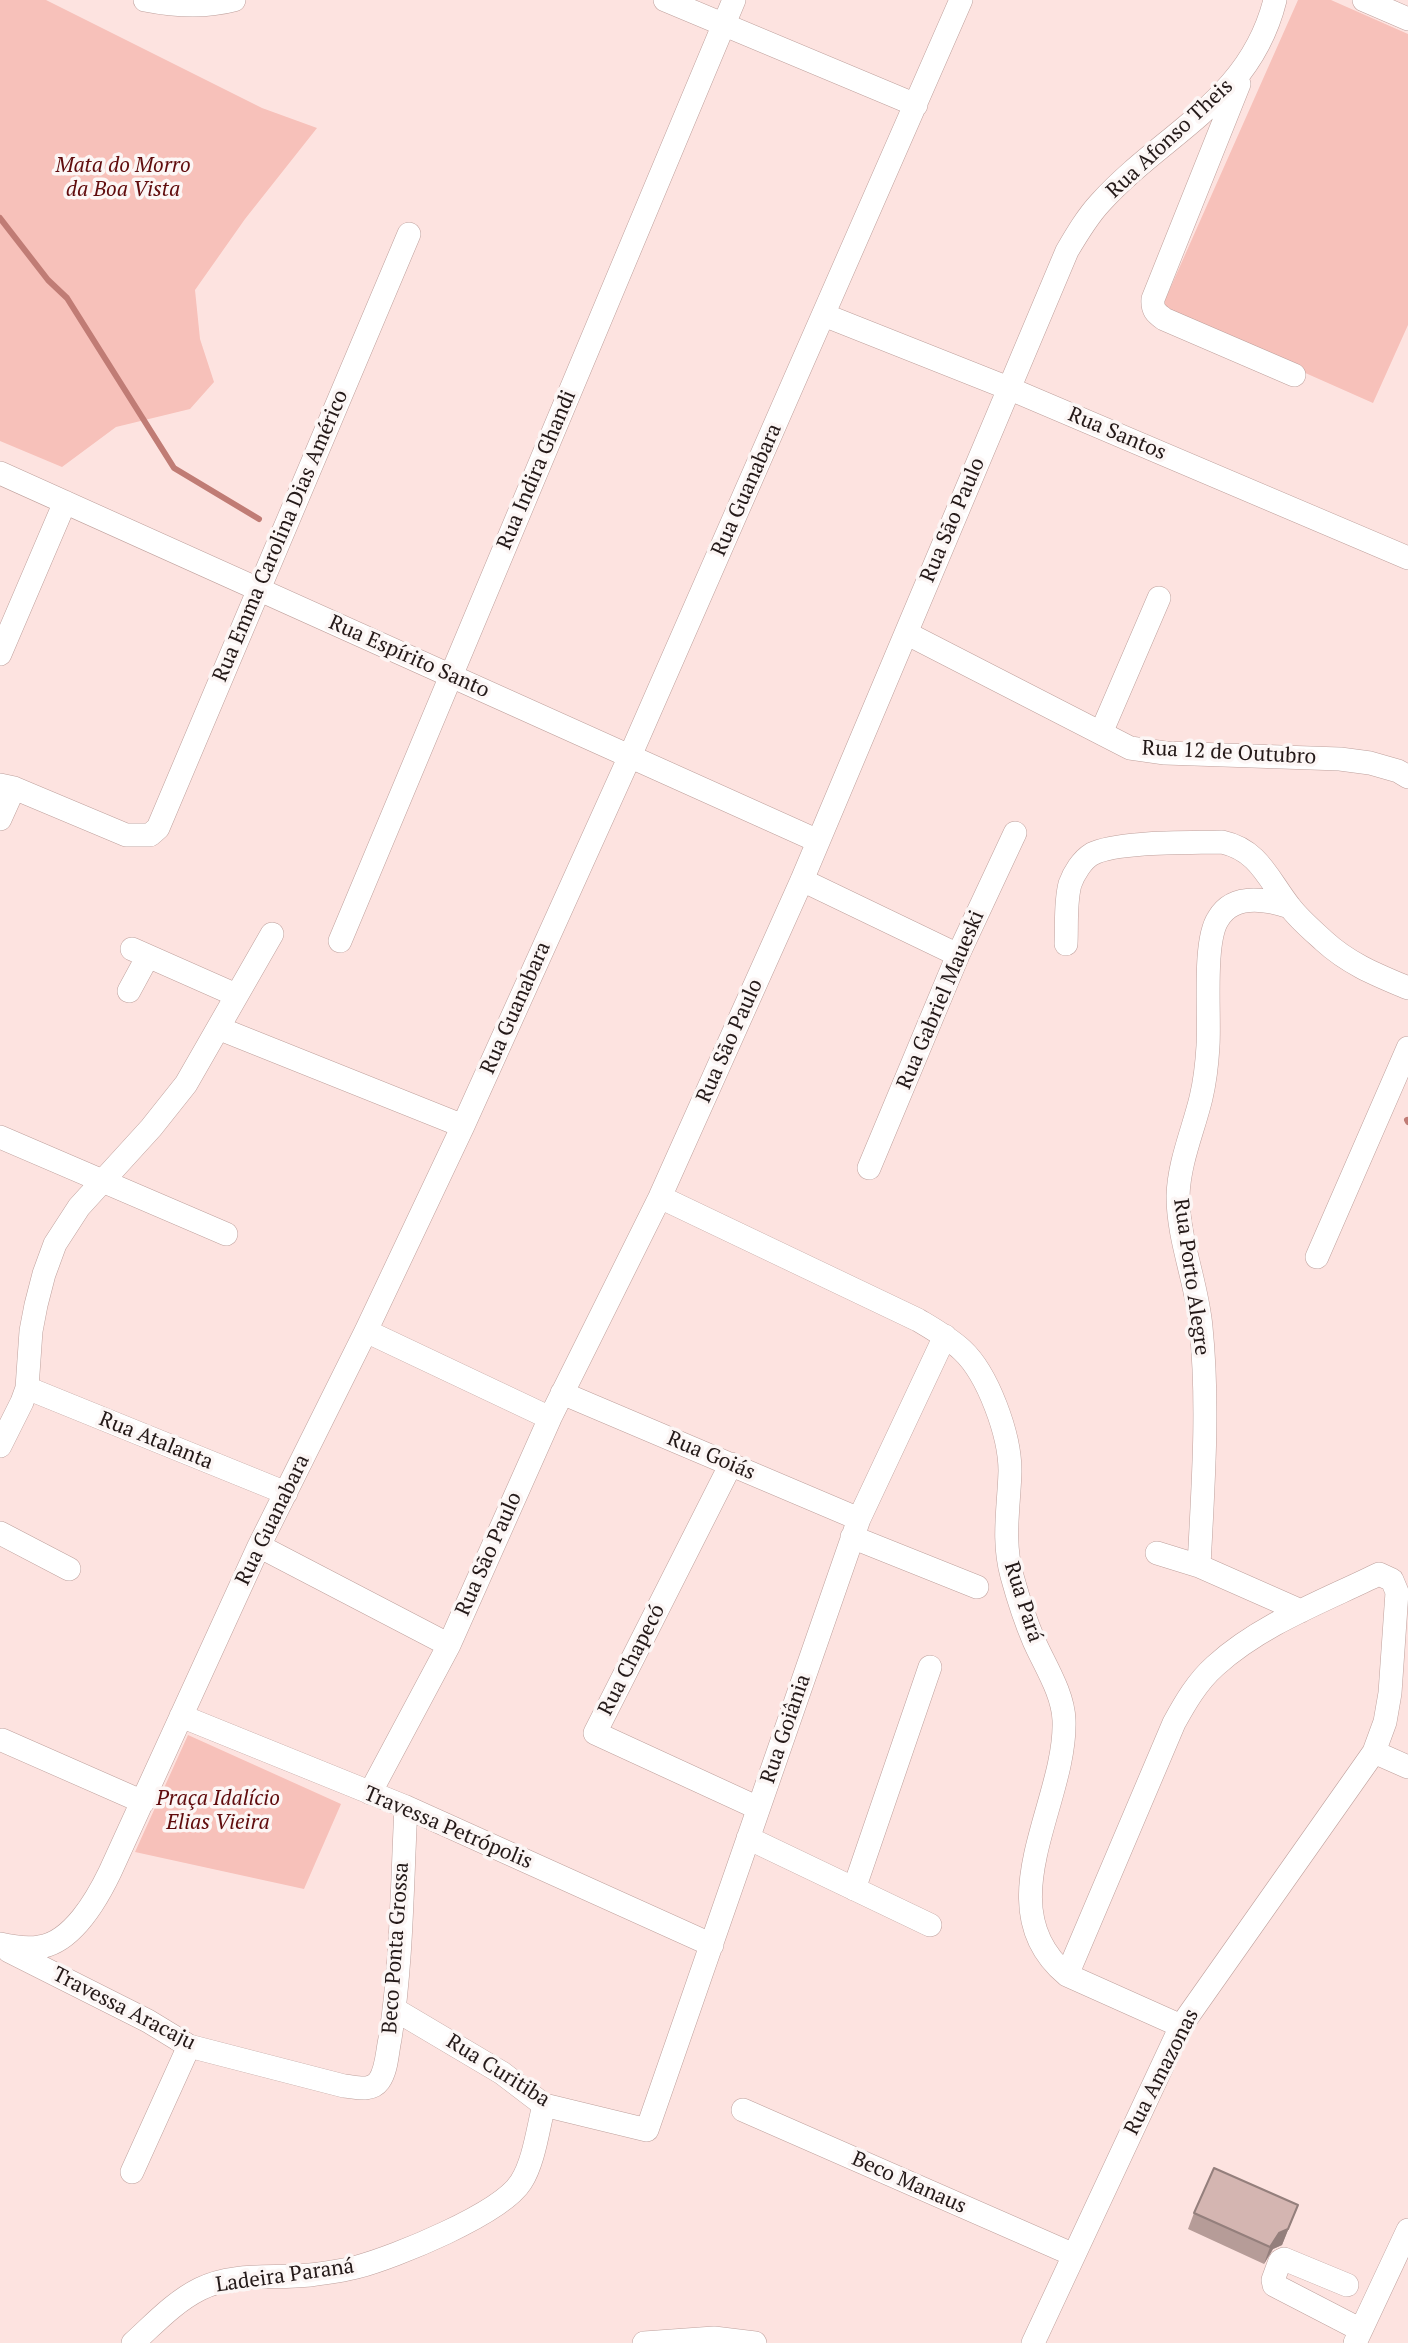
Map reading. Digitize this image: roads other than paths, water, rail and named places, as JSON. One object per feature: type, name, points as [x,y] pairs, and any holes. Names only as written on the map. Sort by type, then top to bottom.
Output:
[{"type":"street","points":[[145,0],[176,5],[214,6],[234,0]]},
{"type":"street","points":[[665,0],[916,105]]},
{"type":"street","name":"Rua Indira Ghandi","points":[[340,940],[734,0]]},
{"type":"street","name":"Rua Guanabara","points":[[0,1945],[43,1947],[75,1926],[99,1895],[259,1546],[366,1332],[463,1126],[630,756],[961,0]]},
{"type":"street","name":"Rua Afonso Theis","points":[[1056,273],[1081,228],[1100,203],[1222,97],[1246,65],[1275,0]]},
{"type":"street","points":[[1364,0],[1408,19]]},
{"type":"street","points":[[1246,65],[1152,307],[1164,319],[1294,375]]},
{"type":"street","name":"Rua Emma Carolina Dias Américo","points":[[7,786],[126,835],[150,835],[158,828],[409,234]]},
{"type":"street","name":"Rua São Paulo","points":[[369,1793],[449,1645],[550,1418],[660,1197],[802,880],[1056,273]]},
{"type":"street","name":"Rua Santos","points":[[824,315],[1008,388],[1408,558]]},
{"type":"street","name":"Rua Espírito Santo","points":[[0,473],[818,841]]},
{"type":"street","points":[[0,654],[65,502]]},
{"type":"street","points":[[1101,733],[1159,598]]},
{"type":"street","name":"Rua 12 de Outubro","points":[[906,633],[1129,748],[1145,751],[1340,759],[1370,763],[1408,777]]},
{"type":"street","points":[[0,819],[7,786]]},
{"type":"street","name":"Rua Gabriel Maueski","points":[[869,1168],[958,955],[1015,833]]},
{"type":"street","points":[[1066,944],[1070,884],[1080,866],[1091,855],[1107,849],[1222,842],[1236,845],[1248,852],[1290,907],[1323,940],[1353,964],[1408,988]]},
{"type":"street","points":[[802,880],[958,955]]},
{"type":"street","name":"Rua Porto Alegre","points":[[1199,1566],[1204,1458],[1204,1360],[1195,1289],[1181,1224],[1179,1177],[1201,1098],[1205,1071],[1212,935],[1216,920],[1225,910],[1252,900],[1268,900],[1290,907]]},
{"type":"street","points":[[0,1446],[27,1388],[31,1331],[44,1274],[55,1244],[102,1182],[172,1104],[186,1084],[272,933]]},
{"type":"street","points":[[129,991],[140,953],[236,995]]},
{"type":"street","points":[[218,1028],[463,1126]]},
{"type":"street","points":[[1317,1257],[1408,1048]]},
{"type":"street","points":[[0,1137],[226,1234]]},
{"type":"street","name":"Rua Pará","points":[[660,1197],[880,1301],[945,1336],[964,1352],[981,1377],[1001,1424],[1008,1451],[1010,1471],[1005,1521],[1011,1574],[1033,1638],[1060,1699],[1064,1718],[1058,1770],[1037,1850],[1029,1897],[1032,1921],[1040,1943],[1052,1962],[1067,1975],[1181,2026]]},
{"type":"street","points":[[366,1332],[550,1418]]},
{"type":"street","name":"Rua Goiânia","points":[[647,2130],[855,1528],[945,1336]]},
{"type":"street","name":"Rua Atalanta","points":[[27,1388],[286,1493]]},
{"type":"street","name":"Rua Goiás","points":[[562,1393],[731,1464],[977,1587]]},
{"type":"street","name":"Rua Chapecó","points":[[731,1464],[595,1733],[758,1808]]},
{"type":"street","points":[[0,1533],[69,1569]]},
{"type":"street","points":[[259,1546],[449,1645]]},
{"type":"street","points":[[1157,1553],[1199,1566],[1301,1611]]},
{"type":"street","name":"Rua Amazonas","points":[[1033,2343],[1181,2026],[1374,1752],[1385,1722],[1390,1693],[1397,1592],[1392,1580],[1379,1574],[1301,1611]]},
{"type":"street","points":[[1067,1975],[1184,1705],[1205,1677],[1222,1661],[1270,1628],[1301,1611]]},
{"type":"street","points":[[854,1889],[930,1667]]},
{"type":"street","name":"Travessa Petrópolis","points":[[181,1716],[406,1807],[712,1945]]},
{"type":"street","points":[[2,1740],[143,1802]]},
{"type":"street","points":[[1374,1752],[1408,1767]]},
{"type":"street","name":"Beco Ponta Grossa","points":[[374,2087],[381,2079],[385,2067],[394,2009],[406,1807]]},
{"type":"street","points":[[748,1839],[930,1925]]},
{"type":"street","name":"Travessa Aracaju","points":[[0,1945],[148,2021],[189,2046],[344,2086],[374,2087]]},
{"type":"street","name":"Rua Curitiba","points":[[394,2009],[502,2073],[544,2105],[647,2130]]},
{"type":"street","points":[[132,2172],[189,2046]]},
{"type":"street","name":"Ladeira Paraná","points":[[133,2343],[177,2304],[199,2289],[242,2278],[306,2275],[357,2267],[402,2252],[483,2213],[514,2192],[523,2180],[544,2105]]},
{"type":"street","name":"Beco Manaus","points":[[743,2110],[1074,2255]]},
{"type":"street","points":[[1347,2285],[1284,2259],[1280,2261],[1273,2283],[1358,2337],[1408,2230]]},
{"type":"street","points":[[644,2343],[714,2339],[755,2343]]},
{"type":"waterway","points":[[0,218],[48,280],[67,298],[174,468],[259,519]]},
{"type":"park label","name":"Mata do Morro da Boa Vista","points":[[123,178]]},
{"type":"park label","name":"Praça Idalício Elias Vieira","points":[[218,1811]]}]
